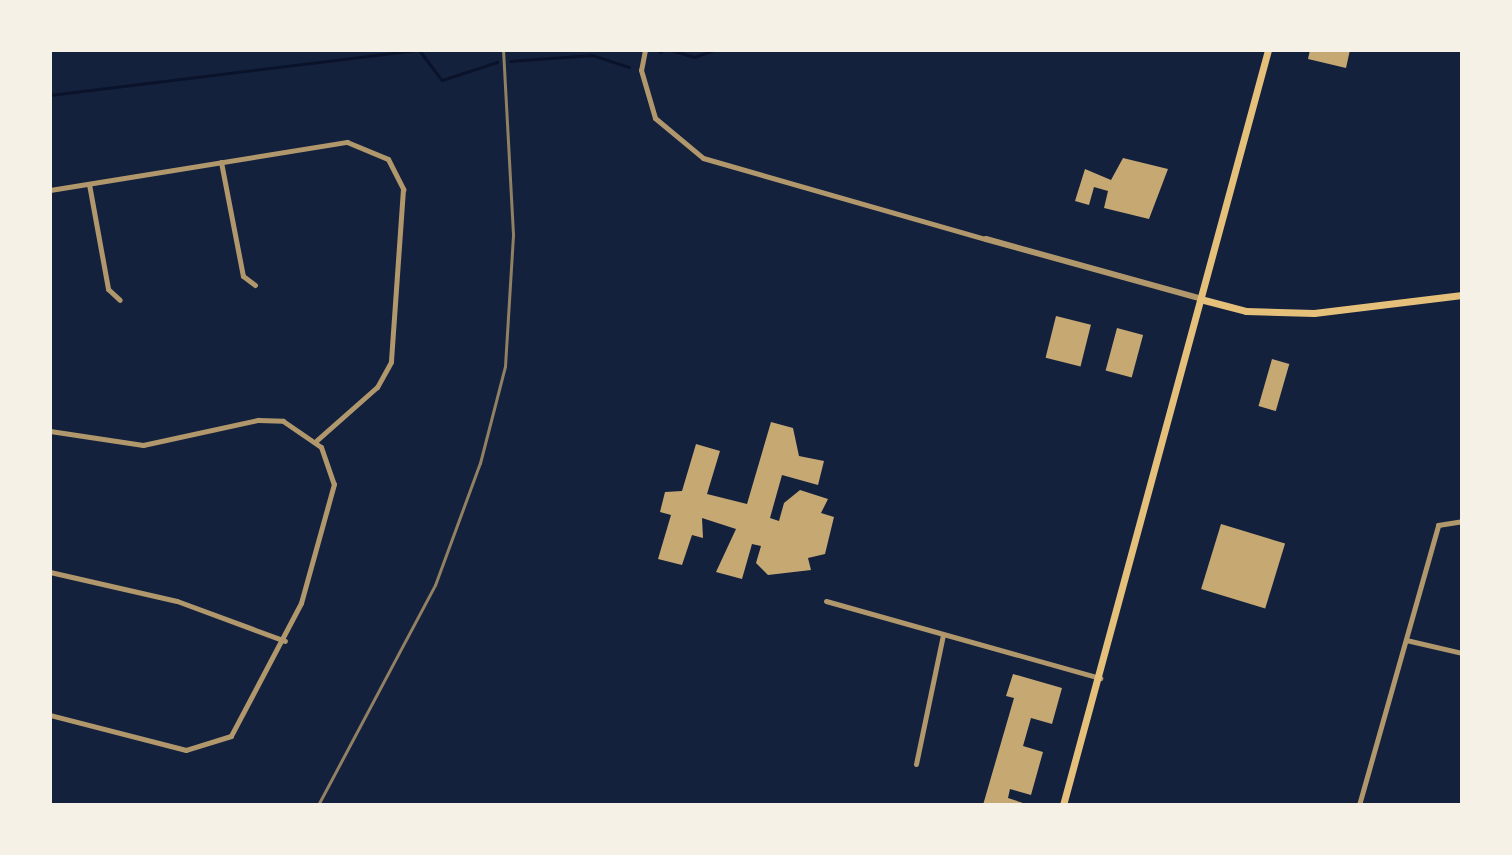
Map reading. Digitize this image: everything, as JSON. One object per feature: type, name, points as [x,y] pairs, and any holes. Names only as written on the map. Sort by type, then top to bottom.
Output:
[{"type":"main road","points":[[1063,805],[1101,678],[1204,300],[1268,50]]},
{"type":"main road","points":[[1204,300],[1246,311],[1314,313],[1462,295]]},
{"type":"street","points":[[645,50],[641,70],[655,118],[703,158],[1204,300]]},
{"type":"street","points":[[50,190],[347,142],[369,147],[400,179],[403,266],[385,376],[316,441]]},
{"type":"street","points":[[221,162],[243,276],[255,285]]},
{"type":"street","points":[[89,184],[108,289],[120,300]]},
{"type":"street","points":[[50,431],[143,445],[271,419],[316,441],[332,471],[333,498],[285,641],[240,726],[210,748],[186,750],[50,715]]},
{"type":"street","points":[[1359,805],[1438,525],[1462,521]]},
{"type":"street","points":[[50,572],[177,601],[285,641]]},
{"type":"street","points":[[826,601],[1101,678]]},
{"type":"street","points":[[916,764],[943,635]]},
{"type":"street","points":[[1406,640],[1462,653]]},
{"type":"building","points":[[1310,50],[1350,50],[1346,68],[1308,59]]},
{"type":"building","points":[[1123,158],[1168,169],[1149,219],[1104,208],[1108,191],[1094,187],[1089,205],[1075,201],[1085,169],[1111,180]]},
{"type":"building","points":[[1056,316],[1091,325],[1081,366],[1046,358]]},
{"type":"building","points":[[1117,328],[1143,335],[1132,377],[1106,371]]},
{"type":"building","points":[[1272,359],[1289,364],[1276,411],[1258,406]]},
{"type":"building","points":[[771,422],[793,428],[799,456],[824,461],[818,485],[782,475],[770,518],[779,521],[784,503],[800,490],[828,499],[821,513],[834,517],[825,554],[808,558],[811,570],[768,575],[756,563],[761,546],[752,544],[742,579],[716,572],[736,529],[702,518],[703,538],[692,535],[682,565],[658,559],[671,515],[660,512],[665,492],[682,491],[696,444],[720,451],[707,494],[747,504]]},
{"type":"building","points":[[1221,524],[1285,544],[1265,609],[1201,589]]},
{"type":"building","points":[[1013,674],[1062,688],[1052,724],[1031,718],[1023,746],[1043,752],[1031,795],[1010,789],[1008,798],[1029,805],[983,805],[1014,698],[1006,696]]},
{"type":"waterway","points":[[50,95],[419,50],[442,80],[497,62]]},
{"type":"waterway","points":[[660,52],[664,50]]},
{"type":"waterway","points":[[671,50],[694,57],[714,50]]},
{"type":"waterway","points":[[510,61],[592,55],[629,67]]},
{"type":"railway","points":[[318,805],[435,585],[480,463],[505,366],[513,234],[503,50]]}]
